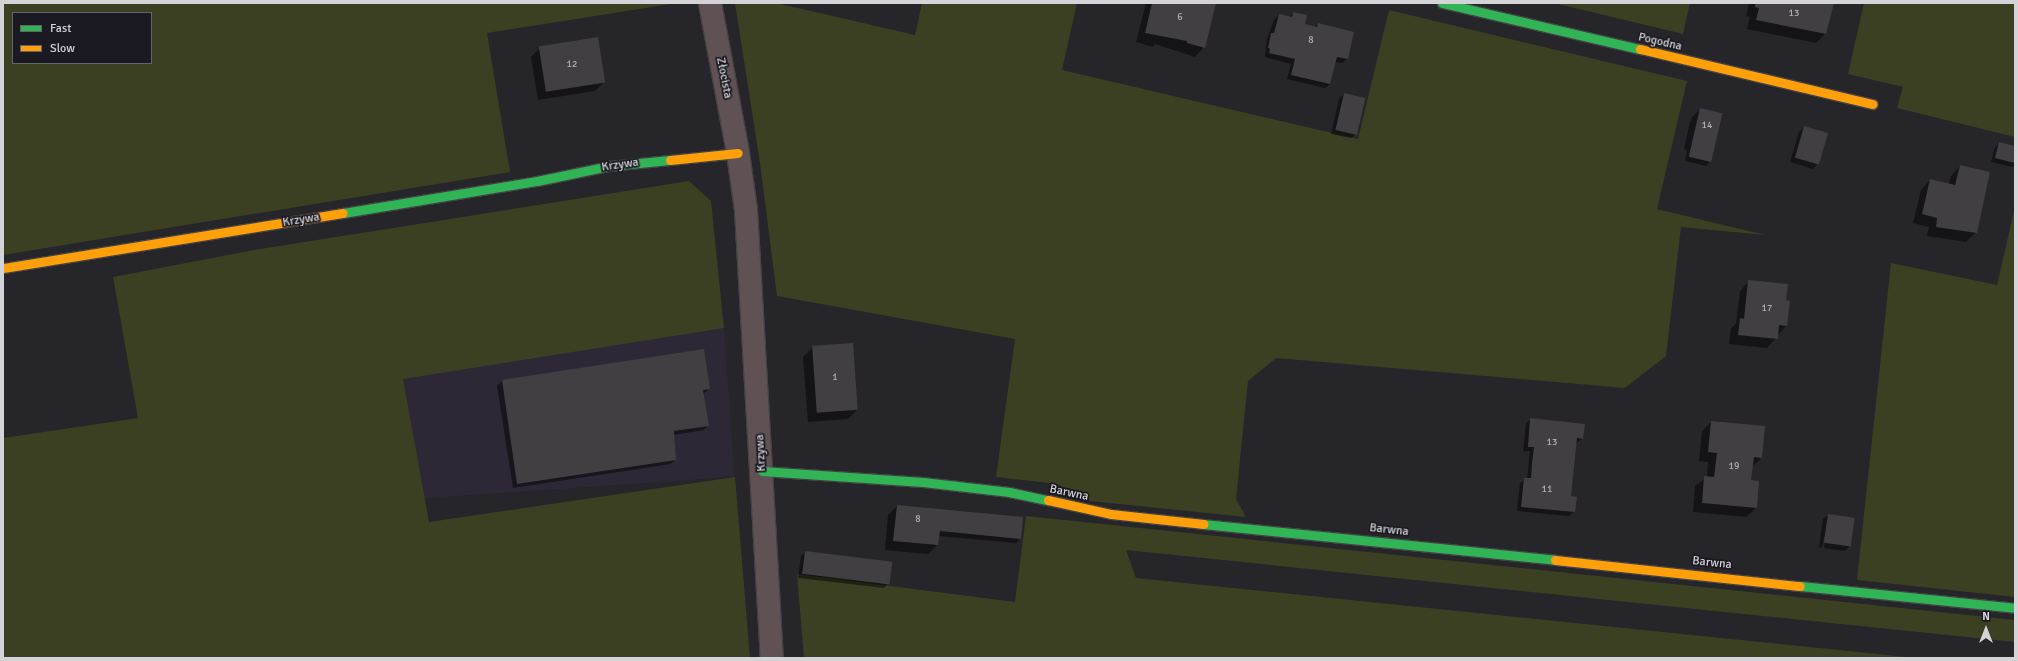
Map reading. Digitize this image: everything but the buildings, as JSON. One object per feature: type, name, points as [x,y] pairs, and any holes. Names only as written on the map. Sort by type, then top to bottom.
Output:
[{"type":"street","name":"Złocista","points":[[710,3],[738,153]]},
{"type":"street","name":"Pogodna","points":[[1442,3],[1873,104]]},
{"type":"street","name":"Krzywa","points":[[3,268],[537,181],[609,166],[738,153],[746,210],[772,658]]},
{"type":"street","name":"Barwna","points":[[762,471],[923,482],[1009,492],[1111,514],[2015,608]]},
{"type":"shaded area","points":[[724,328],[734,477],[410,499],[400,351]]},
{"type":"green space","points":[[3,3],[677,3],[487,33],[510,172],[3,255]]},
{"type":"green space","points":[[735,3],[776,3],[915,35],[922,3],[1077,3],[1062,70],[1358,139],[1389,10],[1687,81],[1657,209],[1765,235],[1681,227],[1666,356],[1625,388],[1276,358],[1248,381],[1236,499],[1246,517],[1090,501],[1057,484],[996,477],[1015,339],[777,296],[760,163]]},
{"type":"green space","points":[[1554,3],[1690,3],[1683,34]]},
{"type":"green space","points":[[1864,3],[2015,3],[2015,137],[1897,108],[1903,87],[1848,74]]},
{"type":"green space","points":[[689,181],[711,201],[724,328],[403,379],[429,522],[735,477],[750,658],[3,658],[3,438],[138,418],[113,277],[254,250]]},
{"type":"green space","points":[[2015,207],[2015,597],[1857,580],[1891,263],[1997,285]]},
{"type":"green space","points":[[1026,516],[2015,620],[2015,642],[1126,550],[1136,578],[1917,658],[804,658],[797,574],[1015,602]]},
{"type":"traffic: fast","points":[[1442,3],[1640,49]]},
{"type":"traffic: fast","points":[[343,213],[537,181],[609,166],[670,160]]},
{"type":"traffic: fast","points":[[762,471],[923,482],[1009,492],[1048,500]]},
{"type":"traffic: fast","points":[[1203,524],[1555,560]]},
{"type":"traffic: fast","points":[[1800,586],[2015,608]]},
{"type":"traffic: slow","points":[[1640,49],[1873,104]]},
{"type":"traffic: slow","points":[[670,160],[738,153]]},
{"type":"traffic: slow","points":[[3,268],[343,213]]},
{"type":"traffic: slow","points":[[1048,500],[1111,514],[1203,524]]},
{"type":"traffic: slow","points":[[1555,560],[1800,586]]}]
